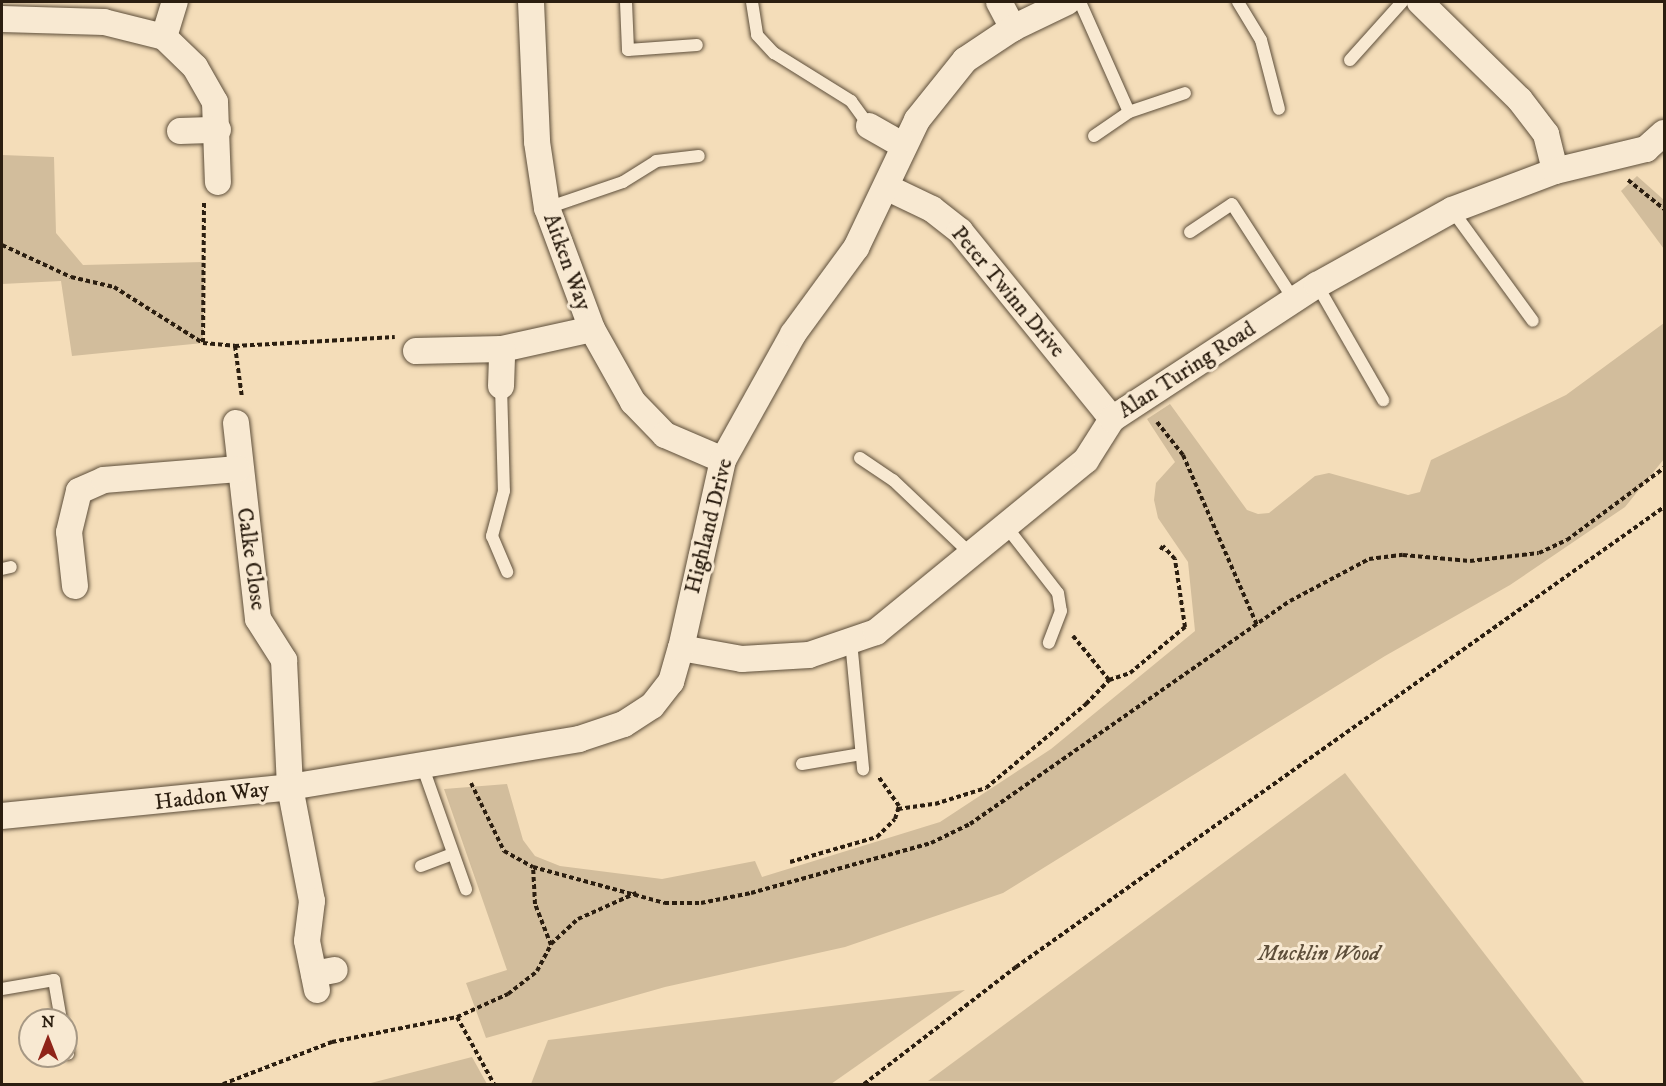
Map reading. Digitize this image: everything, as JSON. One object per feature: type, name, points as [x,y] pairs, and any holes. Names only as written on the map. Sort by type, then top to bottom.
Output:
[{"type":"street","points":[[164,38],[175,2]]},
{"type":"street","name":"Aitken Way","points":[[531,2],[537,142],[546,208],[592,329],[633,402],[665,435],[723,460]]},
{"type":"street","points":[[999,2],[1013,28]]},
{"type":"street","name":"Highland Drive","points":[[422,765],[579,739],[624,724],[652,706],[670,682],[681,648],[723,460],[793,334],[856,248],[904,146],[936,90],[965,60],[1013,28],[1067,2]]},
{"type":"street","points":[[1420,2],[1520,100],[1546,134],[1555,171]]},
{"type":"street","points":[[2,19],[104,22],[164,38],[195,68],[215,102],[218,130],[218,182]]},
{"type":"street","points":[[868,126],[904,146]]},
{"type":"street","points":[[180,131],[218,130]]},
{"type":"street","name":"Alan Turing Road","points":[[681,648],[742,659],[809,655],[876,632],[1086,460],[1112,419],[1146,394],[1317,285],[1452,210],[1555,171],[1606,163],[1646,149],[1665,133]]},
{"type":"street","name":"Peter Twinn Drive","points":[[886,187],[932,209],[960,231],[1112,419]]},
{"type":"street","points":[[416,351],[502,349],[592,329]]},
{"type":"street","points":[[501,386],[502,349]]},
{"type":"street","name":"Calke Close","points":[[236,423],[238,469],[258,619],[284,660],[291,787],[312,901],[307,941],[322,978]]},
{"type":"street","points":[[75,586],[69,532],[79,491],[104,480],[238,469]]},
{"type":"street","name":"Haddon Way","points":[[2,816],[291,787],[422,765]]},
{"type":"lane","points":[[626,2],[628,50],[697,45]]},
{"type":"lane","points":[[752,2],[757,35],[774,53],[851,101],[868,126]]},
{"type":"lane","points":[[1080,2],[1129,112]]},
{"type":"lane","points":[[1238,2],[1261,40],[1279,109]]},
{"type":"lane","points":[[1350,60],[1402,2]]},
{"type":"lane","points":[[1094,136],[1129,112],[1185,93]]},
{"type":"lane","points":[[546,208],[623,182],[656,161],[699,156]]},
{"type":"lane","points":[[1190,232],[1232,204],[1294,300]]},
{"type":"lane","points":[[1452,210],[1533,321]]},
{"type":"lane","points":[[1317,285],[1383,400]]},
{"type":"lane","points":[[501,386],[504,491],[492,536],[507,572]]},
{"type":"lane","points":[[860,458],[893,480],[972,555]]},
{"type":"lane","points":[[1005,525],[1058,593],[1059,620],[1049,643]]},
{"type":"lane","points":[[802,764],[862,762],[851,641]]},
{"type":"lane","points":[[422,765],[466,889]]},
{"type":"lane","points":[[421,866],[453,854]]},
{"type":"lane","points":[[2,989],[54,980],[59,1008]]},
{"type":"path","points":[[1606,163],[1665,208]]},
{"type":"path","points":[[203,343],[204,194],[218,182]]},
{"type":"path","points":[[2,245],[71,277],[114,287],[203,343],[235,346],[390,334],[416,351]]},
{"type":"path","points":[[235,346],[243,402],[236,423]]},
{"type":"path","points":[[1146,394],[1152,416],[1184,455],[1257,625]]},
{"type":"path","points":[[461,758],[504,851],[533,867],[636,893],[665,903],[701,903],[931,843],[970,824],[1257,625],[1369,559],[1403,555],[1470,561],[1539,553],[1567,540],[1665,468]]},
{"type":"path","points":[[864,1084],[1016,967],[1665,507]]},
{"type":"path","points":[[790,862],[877,837],[898,809],[935,804],[986,788],[1109,680],[1130,673],[1185,627],[1175,559],[1163,546],[1160,551]]},
{"type":"path","points":[[1059,620],[1109,680]]},
{"type":"path","points":[[862,762],[879,777],[898,809]]},
{"type":"path","points":[[533,867],[535,904],[551,945]]},
{"type":"path","points":[[223,1084],[332,1042],[457,1017],[531,977],[551,945],[578,919],[636,893]]},
{"type":"path","points":[[457,1017],[494,1084]]},
{"type":"green space","points":[[2,155],[54,157],[56,233],[83,265],[204,262],[203,343],[72,356],[61,281],[2,284]]},
{"type":"green space","points":[[1637,176],[1664,200],[1664,249],[1621,191]]},
{"type":"green space","points":[[1664,323],[1664,459],[1625,507],[1510,585],[1385,656],[1003,893],[845,947],[665,987],[486,1038],[466,983],[507,970],[444,789],[507,784],[523,840],[535,856],[560,866],[662,879],[755,861],[762,877],[940,822],[1051,749],[1195,631],[1188,562],[1158,518],[1154,500],[1156,483],[1175,462],[1147,419],[1170,404],[1247,510],[1258,514],[1269,513],[1315,476],[1329,473],[1408,495],[1420,492],[1431,460],[1566,395]]},
{"type":"green space","name":"Mucklin Wood","points":[[1345,773],[1585,1084],[928,1081]]},
{"type":"green space","points":[[965,990],[831,1084],[531,1084],[548,1040]]},
{"type":"green space","points":[[472,1057],[487,1084],[367,1084]]}]
